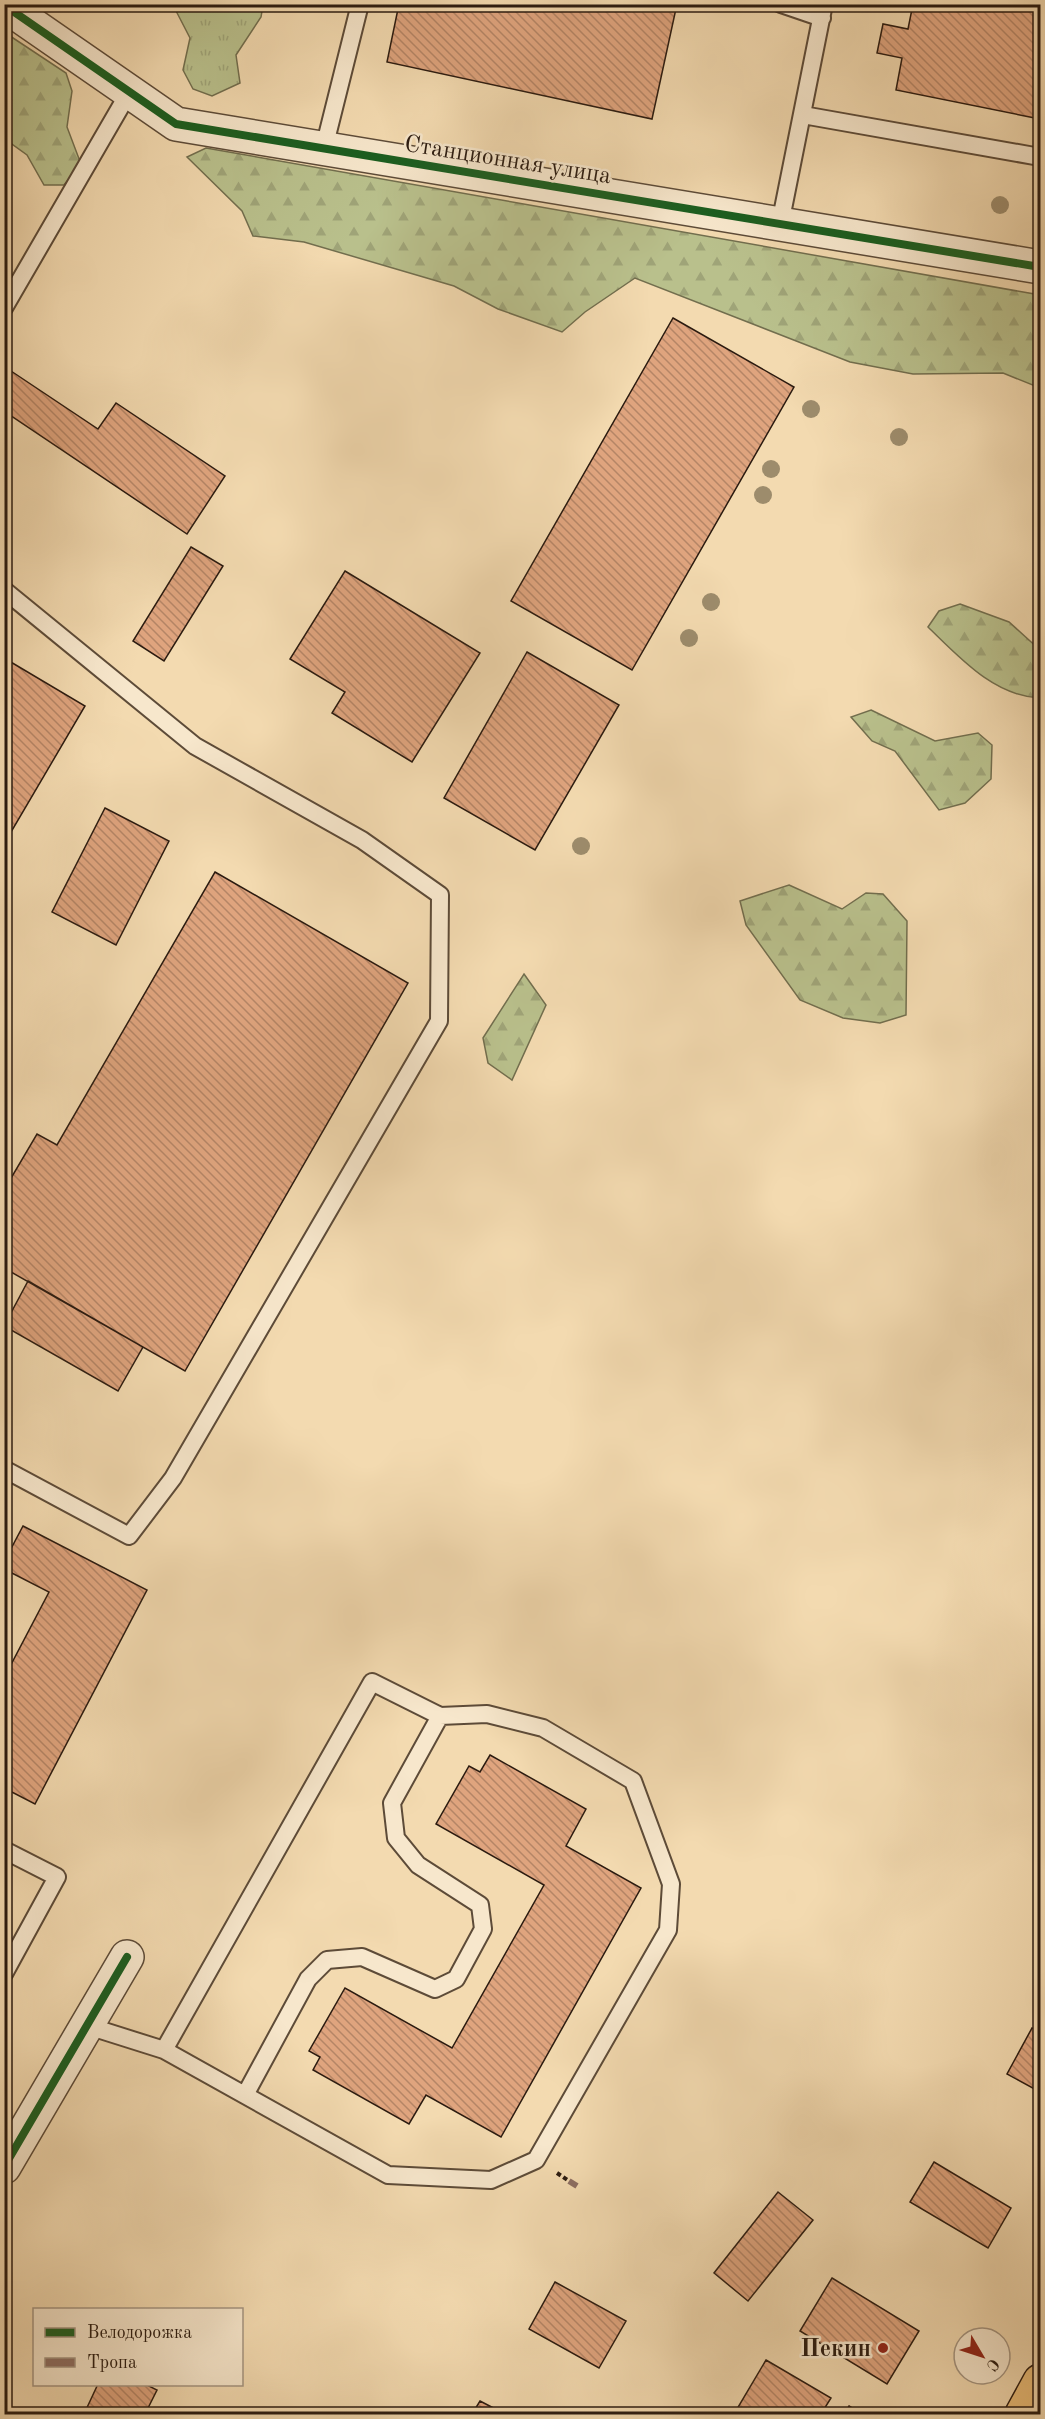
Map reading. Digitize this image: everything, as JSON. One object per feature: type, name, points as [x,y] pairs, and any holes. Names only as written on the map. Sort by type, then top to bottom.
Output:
[{"type":"highway","points":[[1022,2415],[1041,2381]]},
{"type":"street","name":"Станционная улица","points":[[24,11],[128,94],[176,124],[1041,267]]},
{"type":"street","points":[[4,2167],[127,1958]]},
{"type":"lane","points":[[324,148],[360,4]]},
{"type":"lane","points":[[780,224],[823,11],[782,4]]},
{"type":"lane","points":[[4,308],[128,94]]},
{"type":"lane","points":[[803,115],[1041,157]]},
{"type":"lane","points":[[4,590],[195,746],[362,840],[440,895],[440,906],[439,1021],[173,1478],[129,1536],[4,1469]]},
{"type":"lane","points":[[88,2026],[164,2050],[388,2175],[491,2180],[537,2160],[668,1930],[671,1884],[633,1781],[543,1728],[487,1714],[440,1716],[372,1682],[164,2050]]},
{"type":"lane","points":[[245,2096],[308,1979],[327,1960],[362,1957],[435,1989],[456,1979],[483,1929],[480,1905],[418,1865],[396,1838],[392,1803],[440,1716]]},
{"type":"lane","points":[[4,1850],[57,1877],[4,1974]]},
{"type":"green space","points":[[176,5],[263,5],[261,17],[236,55],[240,83],[212,96],[193,89],[183,70],[190,38],[174,7]]},
{"type":"green space","points":[[4,32],[66,73],[72,91],[67,127],[81,164],[64,185],[44,185],[27,155],[5,139]]},
{"type":"green space","points":[[206,148],[1040,295],[1040,388],[1003,373],[913,374],[850,362],[635,278],[585,312],[562,332],[498,309],[454,286],[304,242],[253,236],[242,211],[187,157]]},
{"type":"green space","points":[[960,604],[1009,622],[1040,650],[1040,698],[1023,696],[993,683],[965,663],[928,627],[939,611]]},
{"type":"green space","points":[[871,710],[935,741],[978,733],[992,745],[991,779],[965,803],[939,810],[895,751],[872,741],[851,717]]},
{"type":"green space","points":[[789,885],[842,909],[866,893],[883,894],[907,921],[906,1015],[880,1023],[843,1018],[800,1000],[746,925],[740,901]]},
{"type":"green space","points":[[524,974],[546,1005],[512,1080],[488,1063],[483,1038]]},
{"type":"building","points":[[399,4],[677,4],[652,119],[387,62]]},
{"type":"building","points":[[913,4],[1040,4],[1040,119],[896,90],[902,58],[877,53],[883,24],[908,29]]},
{"type":"building","points":[[673,318],[794,387],[632,670],[511,601]]},
{"type":"building","points":[[8,369],[98,429],[116,403],[225,476],[187,534],[4,411],[4,374]]},
{"type":"building","points":[[191,547],[223,566],[164,661],[133,641]]},
{"type":"building","points":[[345,571],[480,653],[412,762],[332,713],[345,692],[290,659]]},
{"type":"building","points":[[527,652],[619,705],[535,850],[444,798]]},
{"type":"building","points":[[4,658],[85,706],[4,844]]},
{"type":"building","points":[[105,808],[169,841],[116,945],[52,912]]},
{"type":"building","points":[[215,872],[408,983],[185,1371],[4,1268],[4,1190],[37,1134],[57,1145]]},
{"type":"building","points":[[28,1281],[143,1347],[118,1391],[4,1326]]},
{"type":"building","points":[[23,1526],[147,1590],[35,1804],[4,1788],[4,1678],[49,1592],[4,1569],[4,1562]]},
{"type":"building","points":[[490,1755],[586,1809],[566,1846],[641,1888],[501,2137],[426,2095],[409,2124],[313,2070],[320,2057],[309,2051],[345,1988],[452,2048],[544,1885],[436,1824],[469,1766],[480,1772]]},
{"type":"building","points":[[1032,2028],[1040,2032],[1040,2092],[1007,2074]]},
{"type":"building","points":[[934,2162],[1011,2208],[988,2248],[910,2202]]},
{"type":"building","points":[[778,2192],[813,2220],[748,2301],[714,2273]]},
{"type":"building","points":[[832,2278],[919,2331],[887,2384],[800,2331]]},
{"type":"building","points":[[555,2282],[626,2321],[599,2368],[529,2329]]},
{"type":"building","points":[[766,2360],[831,2398],[821,2414],[734,2414]]},
{"type":"building","points":[[97,2386],[149,2386],[157,2390],[145,2414],[84,2414]]},
{"type":"building","points":[[480,2401],[505,2414],[472,2414]]},
{"type":"building","points":[[849,2406],[862,2414],[844,2414]]},
{"type":"marked path","points":[[569,2181],[577,2186]]},
{"type":"cycle path","points":[[4,5],[176,124],[1040,267]]},
{"type":"cycle path","points":[[4,2167],[127,1957]]},
{"type":"place","name":"Пекин","points":[[883,2348]]}]
